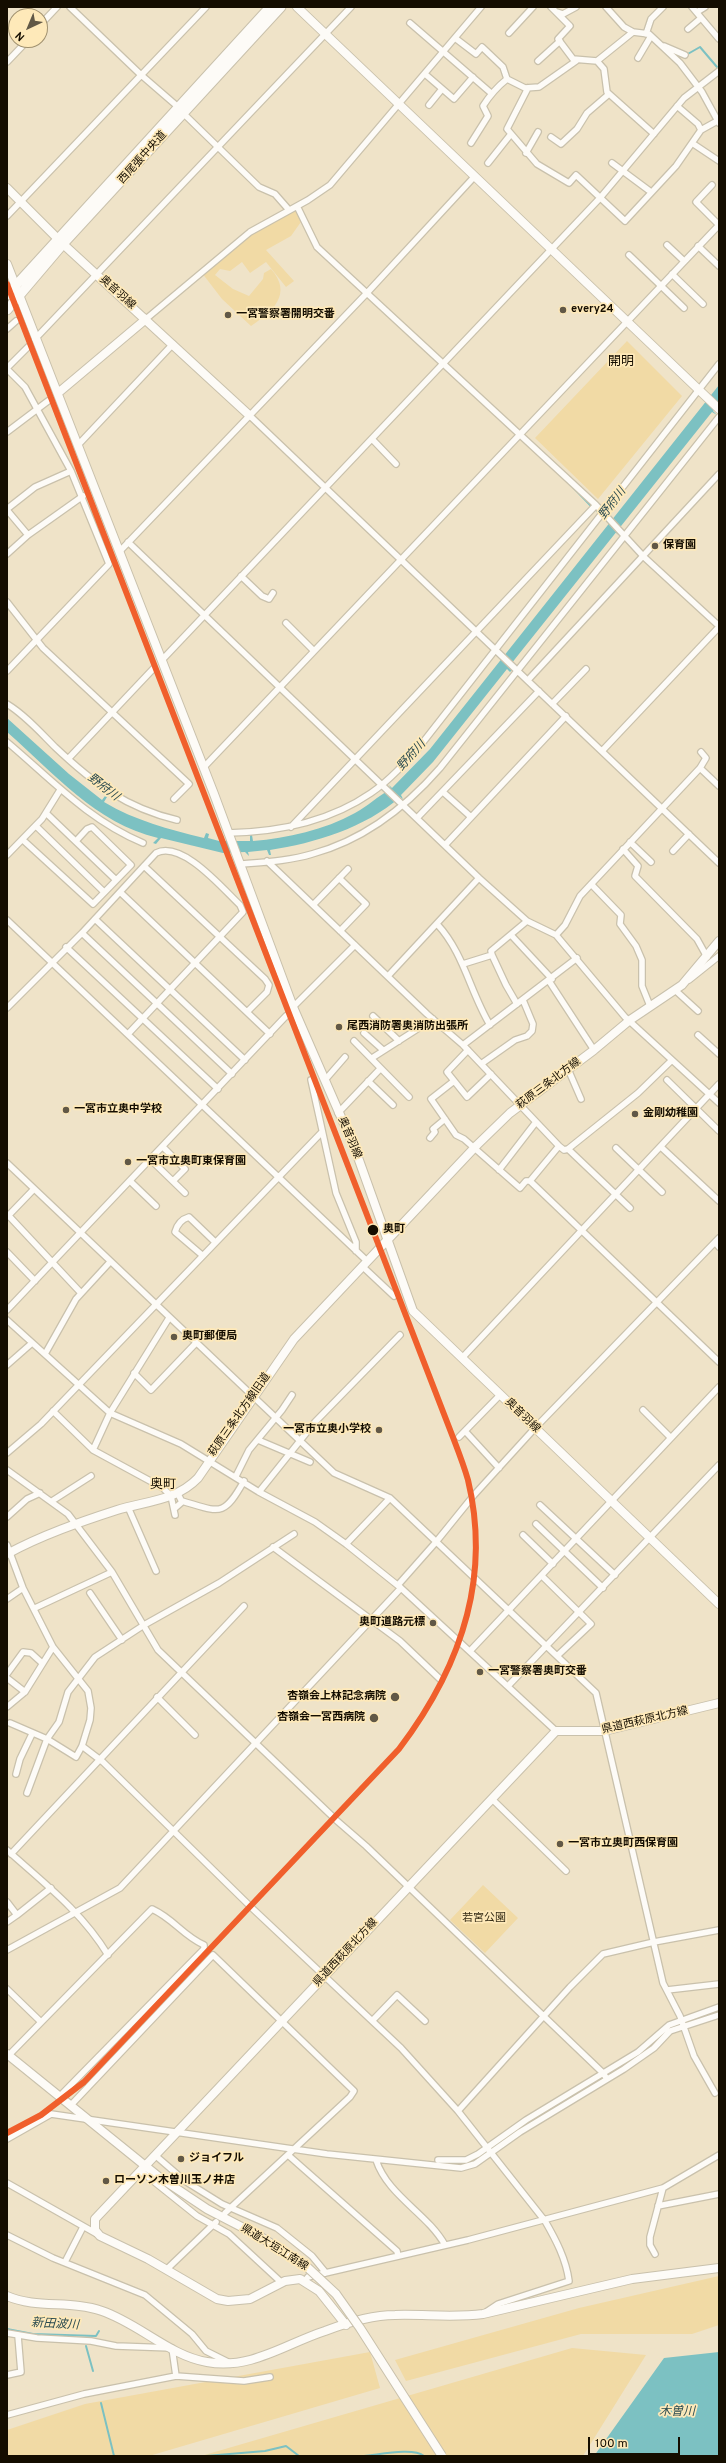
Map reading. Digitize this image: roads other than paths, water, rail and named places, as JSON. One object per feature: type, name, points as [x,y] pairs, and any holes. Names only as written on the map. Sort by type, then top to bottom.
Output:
[{"type":"main road","name":"西尾張中央道","points":[[7,295],[14,284],[60,241],[180,110],[270,7]]},
{"type":"main road","name":"西尾張中央道","points":[[180,110],[280,7]]},
{"type":"main road","points":[[297,7],[719,409]]},
{"type":"main road","name":"奥音羽線","points":[[7,188],[60,241],[146,319],[58,393]]},
{"type":"main road","name":"西尾張中央道","points":[[7,310],[19,298],[60,241]]},
{"type":"main road","name":"奥音羽線","points":[[7,264],[35,339],[58,393],[204,767],[293,1007],[389,1238],[413,1311],[719,1604]]},
{"type":"main road","points":[[146,319],[249,415]]},
{"type":"main road","name":"萩原三条北方線","points":[[389,1238],[474,1148],[520,1106],[594,1050],[630,1020],[679,987],[707,957],[719,941]]},
{"type":"main road","name":"萩原三条北方線旧道","points":[[210,1461],[294,1339],[389,1238]]},
{"type":"main road","points":[[8,1550],[77,1523],[128,1507],[177,1497],[189,1488],[210,1461]]},
{"type":"main road","name":"県道西萩原北方線","points":[[100,2236],[94,2225],[98,2214],[144,2169],[556,1731],[604,1732],[719,1703]]},
{"type":"main road","points":[[8,2055],[89,2119],[144,2169]]},
{"type":"main road","name":"県道大垣江南線","points":[[144,2169],[207,2209],[261,2238],[307,2267],[336,2294],[360,2328],[442,2456]]},
{"type":"main road","points":[[100,2236],[167,2269],[206,2293],[228,2301],[250,2299],[293,2279],[305,2280],[327,2299],[346,2325]]},
{"type":"main road","points":[[7,2296],[35,2303],[76,2305],[101,2310],[128,2322],[172,2348],[196,2360],[232,2364],[259,2358],[324,2331],[394,2315],[453,2317],[483,2314],[632,2279],[719,2268]]},
{"type":"street","points":[[48,17],[57,7]]},
{"type":"street","points":[[70,7],[218,146],[259,187],[275,194],[289,210]]},
{"type":"street","points":[[7,216],[140,74],[206,7]]},
{"type":"street","points":[[35,339],[351,7]]},
{"type":"street","points":[[146,319],[250,232],[297,206],[330,185],[481,7]]},
{"type":"street","points":[[509,33],[533,7]]},
{"type":"street","points":[[553,9],[563,14],[576,7]]},
{"type":"street","points":[[528,88],[507,126],[511,134],[537,164],[569,183],[576,175],[625,221],[676,166],[701,130],[718,122],[698,86],[680,63],[663,46],[649,35],[633,32],[624,28],[606,7]]},
{"type":"street","points":[[638,58],[649,35],[651,19],[663,7]]},
{"type":"street","points":[[692,7],[719,39]]},
{"type":"street","points":[[697,12],[705,7]]},
{"type":"street","points":[[553,9],[570,26],[558,39],[576,61]]},
{"type":"street","points":[[688,29],[702,18]]},
{"type":"street","points":[[410,23],[492,93]]},
{"type":"street","points":[[455,38],[476,54],[482,47],[487,50],[503,66],[507,79],[528,88],[545,84],[576,61],[597,61],[633,32]]},
{"type":"street","points":[[538,61],[560,41]]},
{"type":"street","points":[[663,46],[685,54]]},
{"type":"street","points":[[7,62],[20,48]]},
{"type":"street","points":[[597,61],[604,69],[609,94],[654,134]]},
{"type":"street","points":[[162,660],[600,198],[624,172],[677,106],[698,86],[719,71]]},
{"type":"street","points":[[425,74],[454,99],[473,77]]},
{"type":"street","points":[[471,143],[488,116],[484,106],[492,93],[507,79]]},
{"type":"street","points":[[429,105],[442,89]]},
{"type":"street","points":[[551,137],[561,144],[577,129],[587,113],[609,94]]},
{"type":"street","points":[[677,106],[698,124],[701,130]]},
{"type":"street","points":[[526,153],[538,132]]},
{"type":"street","points":[[488,163],[511,134]]},
{"type":"street","points":[[692,142],[719,161]]},
{"type":"street","points":[[612,163],[651,192]]},
{"type":"street","points":[[120,551],[366,294],[475,176]]},
{"type":"street","points":[[204,767],[400,559],[520,435],[626,320],[719,225],[696,202],[712,184]]},
{"type":"street","points":[[297,206],[317,247],[366,294],[596,505],[624,533],[644,557],[719,626],[602,751]]},
{"type":"street","points":[[667,245],[684,261]]},
{"type":"street","points":[[698,246],[719,266]]},
{"type":"street","points":[[629,255],[684,308]]},
{"type":"street","points":[[672,274],[703,304]]},
{"type":"street","points":[[7,329],[16,320]]},
{"type":"street","points":[[78,445],[173,344]]},
{"type":"street","points":[[7,671],[109,564],[72,471],[25,387],[7,368],[28,347]]},
{"type":"street","points":[[228,833],[254,832],[291,827],[335,812],[370,793],[381,785],[420,746],[605,514],[719,364]]},
{"type":"street","points":[[7,432],[48,401]]},
{"type":"street","points":[[249,415],[719,863]]},
{"type":"street","points":[[240,864],[312,854],[372,828],[403,806],[440,768],[624,533],[719,416]]},
{"type":"street","points":[[372,439],[396,464]]},
{"type":"street","points":[[28,535],[8,507],[35,487],[72,471]]},
{"type":"street","points":[[528,680],[644,557],[719,474]]},
{"type":"street","points":[[7,554],[28,535],[83,496]]},
{"type":"street","points":[[291,827],[596,505]]},
{"type":"street","points":[[128,542],[356,759],[403,806],[446,844],[479,878],[527,921],[556,935],[630,1020],[719,1103]]},
{"type":"street","points":[[242,576],[262,596],[269,599],[274,593]]},
{"type":"street","points":[[262,596],[263,604]]},
{"type":"street","points":[[7,602],[43,648],[111,713],[189,784],[174,799]]},
{"type":"street","points":[[286,623],[314,651]]},
{"type":"street","points":[[68,759],[153,669]]},
{"type":"street","points":[[552,704],[586,669]]},
{"type":"street","points":[[417,818],[539,691]]},
{"type":"street","points":[[7,704],[25,717],[68,759],[106,791],[133,806],[154,814],[177,820]]},
{"type":"street","points":[[446,844],[566,716]]},
{"type":"street","points":[[7,742],[60,790],[110,827],[142,843]]},
{"type":"street","points":[[556,935],[565,925],[580,896],[700,768],[706,758],[701,752]]},
{"type":"street","points":[[700,768],[719,786]]},
{"type":"street","points":[[714,781],[719,776]]},
{"type":"street","points":[[7,855],[36,826],[60,790]]},
{"type":"street","points":[[443,792],[471,817]]},
{"type":"street","points":[[46,813],[116,880]]},
{"type":"street","points":[[36,826],[104,892]]},
{"type":"street","points":[[23,840],[92,904],[131,865],[92,827],[87,828],[76,841]]},
{"type":"street","points":[[673,851],[689,834]]},
{"type":"street","points":[[630,842],[651,862]]},
{"type":"street","points":[[624,849],[638,866],[635,876],[697,939],[707,957]]},
{"type":"street","points":[[7,1008],[51,961],[82,933],[160,850],[187,856],[240,905],[242,914],[128,1034]]},
{"type":"street","points":[[267,861],[433,1019],[463,1045],[520,1106],[564,1150],[638,1094],[672,1060]]},
{"type":"street","points":[[144,866],[221,936],[269,985],[267,992],[247,1012]]},
{"type":"street","points":[[313,905],[348,869]]},
{"type":"street","points":[[339,878],[366,904],[340,931]]},
{"type":"street","points":[[388,976],[479,878]]},
{"type":"street","points":[[591,884],[621,915],[620,924],[640,955],[643,969],[642,986],[650,1006]]},
{"type":"street","points":[[120,892],[270,1034]]},
{"type":"street","points":[[95,919],[245,1060]]},
{"type":"street","points":[[7,920],[356,1251],[365,1264],[394,1296]]},
{"type":"street","points":[[517,1004],[491,951],[527,921]]},
{"type":"street","points":[[437,924],[457,951],[470,984],[490,1025]]},
{"type":"street","points":[[82,933],[232,1074]]},
{"type":"street","points":[[511,935],[550,980],[594,1050]]},
{"type":"street","points":[[293,1007],[355,945]]},
{"type":"street","points":[[66,947],[144,1018],[218,1089]]},
{"type":"street","points":[[463,964],[492,955]]},
{"type":"street","points":[[698,1011],[679,987],[719,956]]},
{"type":"street","points":[[463,1045],[577,958]]},
{"type":"street","points":[[481,1064],[515,1040],[527,1036],[532,1031],[533,1024],[522,1000]]},
{"type":"street","points":[[7,1310],[286,1016]]},
{"type":"street","points":[[373,1016],[399,1041]]},
{"type":"street","points":[[372,1058],[433,1019]]},
{"type":"street","points":[[364,1033],[384,1050]]},
{"type":"street","points":[[698,1035],[719,1054]]},
{"type":"street","points":[[354,1041],[372,1058],[380,1069],[406,1091],[410,1097]]},
{"type":"street","points":[[468,1050],[447,1072],[467,1096],[491,1074]]},
{"type":"street","points":[[324,1080],[345,1057]]},
{"type":"street","points":[[338,1113],[380,1069]]},
{"type":"street","points":[[568,1069],[581,1099]]},
{"type":"street","points":[[312,1080],[336,1193],[356,1242],[356,1251]]},
{"type":"street","points":[[666,1080],[719,1131]]},
{"type":"street","points":[[368,1081],[393,1104]]},
{"type":"street","points":[[454,1081],[431,1098],[456,1135],[474,1148],[520,1188],[526,1181],[530,1181],[559,1146]]},
{"type":"street","points":[[462,1358],[719,1084]]},
{"type":"street","points":[[430,1138],[435,1132],[433,1129],[445,1120]]},
{"type":"street","points":[[499,1170],[536,1122]]},
{"type":"street","points":[[7,1453],[79,1385],[202,1255],[322,1132]]},
{"type":"street","points":[[163,1147],[185,1169],[173,1181]]},
{"type":"street","points":[[661,1147],[719,1201]]},
{"type":"street","points":[[568,1148],[630,1208]]},
{"type":"street","points":[[616,1148],[662,1192]]},
{"type":"street","points":[[151,1160],[185,1193]]},
{"type":"street","points":[[7,1163],[80,1234],[334,1473],[390,1498],[596,1693],[663,1983],[682,2022],[694,2056],[715,2093]]},
{"type":"street","points":[[501,1181],[504,1175]]},
{"type":"street","points":[[530,1181],[719,1362]]},
{"type":"street","points":[[130,1182],[156,1206]]},
{"type":"street","points":[[34,1189],[8,1216],[54,1261],[81,1293]]},
{"type":"street","points":[[202,1255],[175,1232],[176,1227],[184,1218],[189,1217],[215,1242]]},
{"type":"street","points":[[7,1950],[120,1888],[372,1620],[436,1542],[535,1428],[656,1303],[718,1242]]},
{"type":"street","points":[[7,1252],[35,1281]]},
{"type":"street","points":[[45,1354],[65,1315],[81,1293],[110,1262]]},
{"type":"street","points":[[93,1450],[110,1413],[169,1318]]},
{"type":"street","name":"萩原三条北方線旧道","points":[[7,1320],[110,1413],[181,1444],[210,1461]]},
{"type":"street","points":[[259,1492],[315,1422],[400,1335]]},
{"type":"street","points":[[7,1365],[32,1343]]},
{"type":"street","points":[[134,1373],[151,1390],[196,1343]]},
{"type":"street","points":[[470,1651],[719,1387]]},
{"type":"street","points":[[236,1476],[249,1450],[276,1418],[292,1395]]},
{"type":"street","points":[[459,1438],[500,1395]]},
{"type":"street","points":[[643,1410],[671,1438]]},
{"type":"street","points":[[53,1411],[93,1450],[177,1497],[215,1510],[224,1509],[231,1502],[244,1481]]},
{"type":"street","points":[[465,1431],[499,1468]]},
{"type":"street","points":[[258,1440],[310,1462]]},
{"type":"street","points":[[210,1461],[244,1481],[259,1492],[316,1522],[346,1544],[399,1586],[556,1731]]},
{"type":"street","points":[[508,1686],[580,1613],[719,1465]]},
{"type":"street","points":[[7,1470],[52,1501],[77,1523],[112,1572],[158,1650],[544,2016],[606,2077]]},
{"type":"street","points":[[52,1501],[91,1476]]},
{"type":"street","points":[[7,1517],[27,1499],[40,1493]]},
{"type":"street","points":[[177,1497],[179,1507],[174,1512],[177,1497]]},
{"type":"street","points":[[346,1544],[390,1498]]},
{"type":"street","points":[[540,1505],[615,1575]]},
{"type":"street","points":[[128,1507],[156,1571]]},
{"type":"street","points":[[536,1524],[603,1588]]},
{"type":"street","points":[[27,1793],[47,1739],[59,1722],[68,1692],[95,1657],[144,1624],[220,1583],[273,1546],[294,1534]]},
{"type":"street","points":[[523,1535],[553,1564]]},
{"type":"street","points":[[273,1546],[400,1641],[441,1680]]},
{"type":"street","points":[[8,1550],[23,1588],[35,1608],[53,1647],[69,1665],[77,1679],[88,1691],[91,1708],[90,1720],[82,1746],[76,1757],[59,1749],[47,1739],[32,1734],[10,1722]]},
{"type":"street","points":[[35,1608],[112,1572]]},
{"type":"street","points":[[542,1576],[591,1624],[557,1656]]},
{"type":"street","points":[[7,1600],[23,1588]]},
{"type":"street","points":[[90,1593],[122,1640]]},
{"type":"street","points":[[108,1955],[94,1932],[77,1912],[9,1852],[244,1606]]},
{"type":"street","points":[[7,1707],[25,1692],[53,1647]]},
{"type":"street","points":[[7,1674],[23,1652],[32,1653],[42,1663]]},
{"type":"street","points":[[7,1678],[25,1692]]},
{"type":"street","points":[[157,1697],[194,1735]]},
{"type":"street","points":[[16,1774],[32,1734]]},
{"type":"street","points":[[82,1746],[98,1759],[324,1976],[373,2020],[458,2111],[545,2221],[556,2238],[567,2269],[569,2281],[498,2304],[483,2314]]},
{"type":"street","points":[[492,1799],[566,1871]]},
{"type":"street","points":[[7,1922],[51,1888]]},
{"type":"street","points":[[7,1902],[17,1915]]},
{"type":"street","points":[[8,2055],[152,1910],[167,1916],[187,1937],[204,1945],[204,1949],[60,2096]]},
{"type":"street","points":[[458,2111],[544,2016],[603,1954],[654,1942],[719,1930]]},
{"type":"street","points":[[71,2105],[213,1955],[354,2091],[350,2097],[225,2213]]},
{"type":"street","points":[[667,1990],[719,1984]]},
{"type":"street","points":[[7,1990],[41,2022]]},
{"type":"street","points":[[373,2020],[397,1995],[425,2021]]},
{"type":"street","points":[[438,2160],[466,2160],[490,2150],[606,2077],[644,2055],[682,2022],[719,2007]]},
{"type":"street","points":[[682,2022],[719,2015]]},
{"type":"street","points":[[7,2139],[51,2114],[376,2160],[460,2168],[475,2164],[490,2150]]},
{"type":"street","points":[[288,2155],[397,2251],[398,2256]]},
{"type":"street","points":[[305,2280],[308,2277],[545,2221],[663,2188],[719,2155]]},
{"type":"street","points":[[156,2156],[185,2181],[230,2208],[249,2214],[278,2228],[312,2256],[326,2273]]},
{"type":"street","points":[[376,2160],[380,2173],[389,2185],[440,2235],[445,2245]]},
{"type":"street","points":[[144,2169],[229,2234],[282,2283]]},
{"type":"street","points":[[7,2183],[100,2236]]},
{"type":"street","points":[[655,2254],[650,2245],[650,2237],[663,2188]]},
{"type":"street","points":[[658,2206],[719,2194]]},
{"type":"street","points":[[167,2269],[214,2224]]},
{"type":"street","points":[[65,2262],[83,2227]]},
{"type":"street","points":[[7,2235],[65,2262],[145,2296],[192,2334],[206,2351],[232,2364]]},
{"type":"street","points":[[7,2333],[18,2336],[91,2341],[116,2346],[172,2348],[176,2376]]},
{"type":"street","points":[[7,2375],[21,2372],[18,2336]]},
{"type":"street","points":[[7,2415],[84,2394],[176,2376],[244,2381],[270,2377]]},
{"type":"water","points":[[719,385],[719,403],[713,411],[717,415],[712,412],[515,659],[509,667],[512,670],[510,672],[507,669],[433,762],[401,795],[403,799],[400,797],[386,808],[355,826],[322,838],[270,850],[271,855],[269,855],[267,850],[248,852],[249,856],[245,852],[223,853],[161,838],[156,844],[153,843],[158,838],[135,831],[114,821],[76,795],[7,732],[7,718],[69,774],[102,800],[105,796],[107,797],[104,802],[116,809],[140,819],[191,835],[204,838],[206,833],[209,834],[208,838],[219,841],[250,841],[250,835],[252,835],[253,841],[279,838],[306,832],[343,819],[360,810],[391,789],[389,785],[392,788],[430,749]]},
{"type":"water","name":"木曽川","points":[[719,2352],[719,2456],[594,2456],[664,2358]]},
{"type":"waterway","points":[[686,55],[700,47],[717,67]]},
{"type":"waterway","points":[[568,482],[591,506]]},
{"type":"waterway","name":"野府川","points":[[596,510],[599,513]]},
{"type":"waterway","points":[[614,530],[619,534]]},
{"type":"waterway","name":"新田波川","points":[[7,2329],[33,2334],[96,2336],[99,2331]]},
{"type":"waterway","points":[[86,2346],[93,2371]]},
{"type":"waterway","points":[[101,2403],[114,2456]]},
{"type":"waterway","points":[[206,2456],[265,2451],[286,2446],[299,2456]]},
{"type":"waterway","points":[[364,2456],[404,2452],[419,2453],[424,2456]]},
{"type":"waterway","points":[[163,2456],[169,2456]]},
{"type":"place","name":"every24","points":[[563,310]]},
{"type":"place","name":"一宮警察署開明交番","points":[[228,315]]},
{"type":"place","name":"保育園","points":[[655,546]]},
{"type":"place","name":"尾西消防署奥消防出張所","points":[[339,1027]]},
{"type":"place","name":"一宮市立奥中学校","points":[[66,1110]]},
{"type":"place","name":"金剛幼稚園","points":[[635,1114]]},
{"type":"place","name":"一宮市立奥町東保育園","points":[[128,1162]]},
{"type":"place","name":"奥町","points":[[373,1230]]},
{"type":"place","name":"奥町郵便局","points":[[174,1337]]},
{"type":"place","name":"一宮市立奥小学校","points":[[379,1430]]},
{"type":"place","name":"奥町道路元標","points":[[433,1623]]},
{"type":"place","name":"一宮警察署奥町交番","points":[[480,1672]]},
{"type":"place","name":"杏嶺会上林記念病院","points":[[395,1697]]},
{"type":"place","name":"杏嶺会一宮西病院","points":[[374,1718]]},
{"type":"place","name":"一宮市立奥町西保育園","points":[[560,1844]]},
{"type":"place","name":"ジョイフル","points":[[181,2159]]},
{"type":"place","name":"ローソン木曽川玉ノ井店","points":[[106,2181]]},
{"type":"district","name":"開明","points":[[621,362]]},
{"type":"district","name":"奥町","points":[[163,1485]]},
{"type":"park label","name":"若宮公園","points":[[484,1919]]}]
